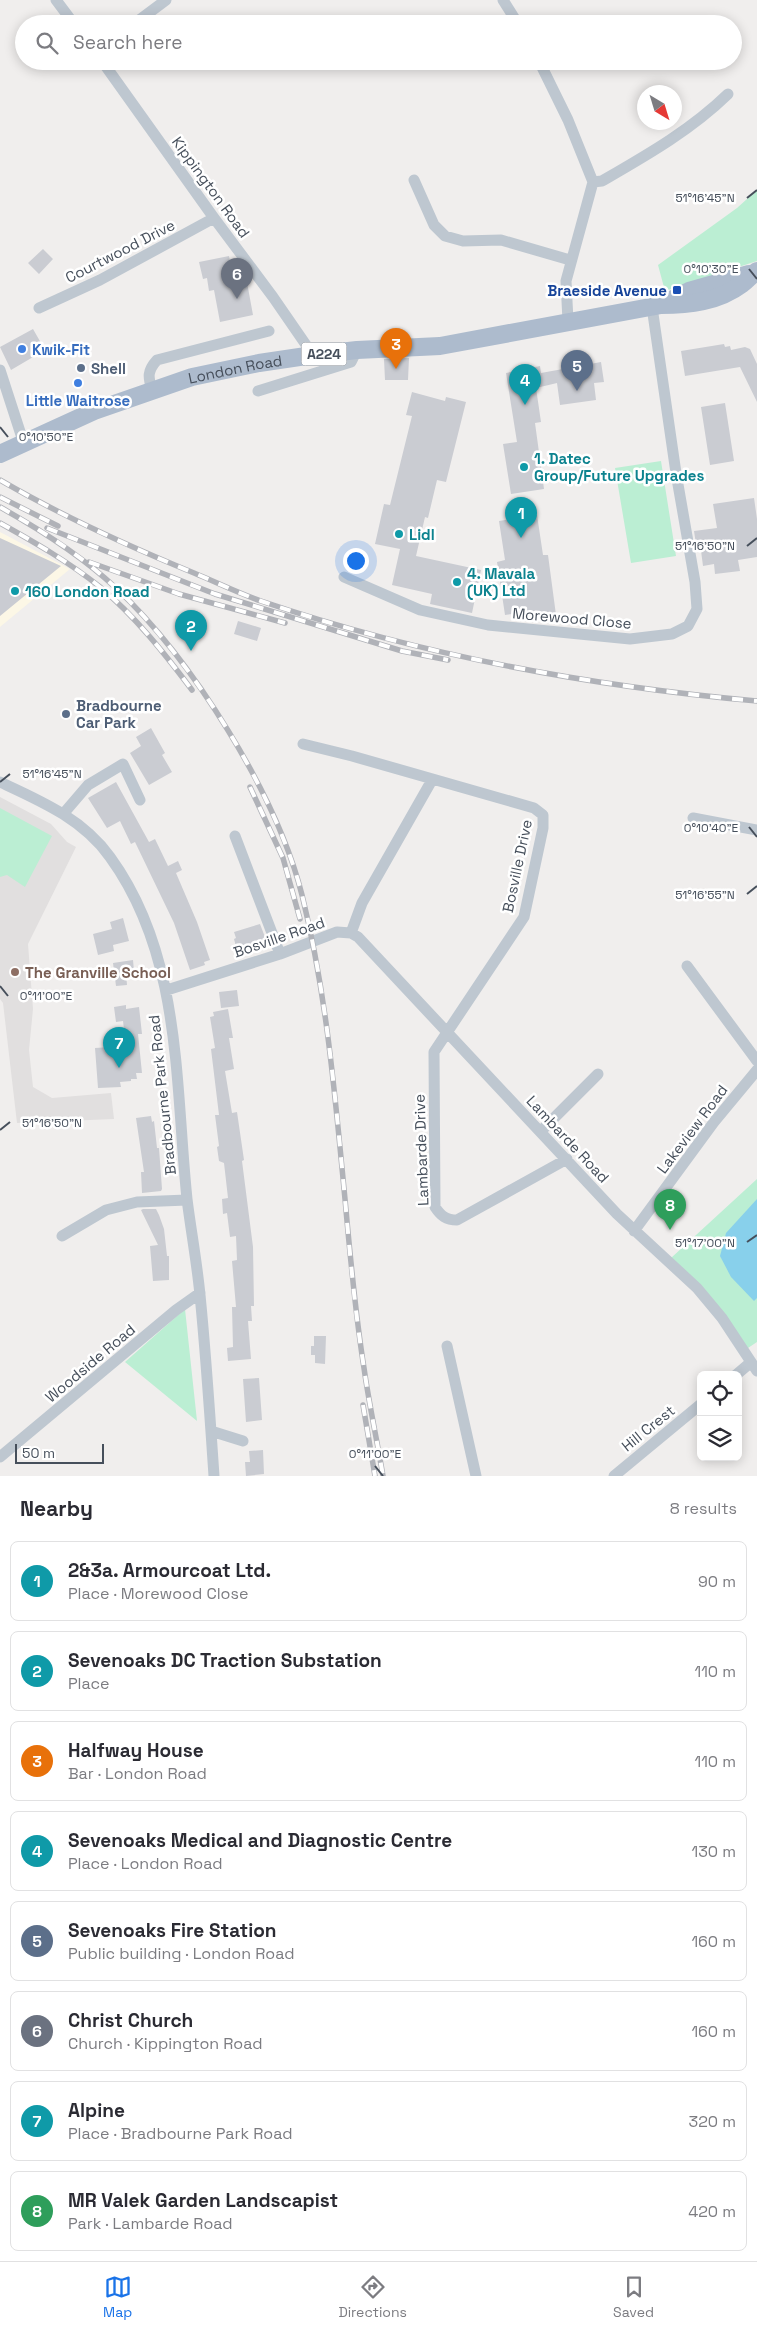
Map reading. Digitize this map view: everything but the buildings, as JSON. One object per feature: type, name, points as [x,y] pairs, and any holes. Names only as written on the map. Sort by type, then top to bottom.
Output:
[{"type":"main road","name":"London Road","points":[[0,454],[94,411],[152,390],[202,375],[259,363],[312,355],[357,350],[440,346],[656,306],[692,304],[712,299],[742,284],[756,272]]},
{"type":"street","points":[[56,0],[67,15]]},
{"type":"street","points":[[146,15],[166,0]]},
{"type":"street","points":[[503,0],[512,15]]},
{"type":"street","name":"Kippington Road","points":[[108,70],[214,218],[273,296],[312,355]]},
{"type":"street","points":[[543,70],[568,120],[593,182],[570,260],[566,281],[568,321]]},
{"type":"street","points":[[593,182],[602,181],[663,145],[690,127],[728,94]]},
{"type":"street","points":[[414,180],[434,225],[445,236],[463,241],[501,240],[570,260]]},
{"type":"street","name":"Courtwood Drive","points":[[39,308],[100,280],[214,218]]},
{"type":"street","name":"Morewood Close","points":[[344,577],[420,610],[488,625],[630,639],[672,634],[688,626],[697,609],[695,582],[676,473],[656,306]]},
{"type":"street","points":[[152,390],[148,377],[150,368],[157,360],[269,332]]},
{"type":"street","points":[[258,390],[351,362],[357,350]]},
{"type":"street","points":[[0,370],[24,444]]},
{"type":"street","name":"Bosville Drive","points":[[302,744],[352,756],[534,808],[540,812],[544,820],[524,917],[447,1033]]},
{"type":"street","points":[[64,813],[88,785],[123,764],[140,800]]},
{"type":"street","points":[[350,933],[362,903],[432,780]]},
{"type":"street","name":"Bradbourne Park Road","points":[[0,782],[64,813],[109,856],[123,876],[145,917],[167,990],[178,1083],[187,1200],[200,1293],[214,1476]]},
{"type":"street","points":[[693,818],[757,830]]},
{"type":"street","points":[[235,836],[280,954]]},
{"type":"street","name":"Bosville Road","points":[[167,990],[280,954],[337,932],[350,933]]},
{"type":"street","name":"Lambarde Road","points":[[350,933],[367,946],[634,1231],[697,1288],[722,1318],[754,1367]]},
{"type":"street","points":[[687,966],[757,1061]]},
{"type":"street","name":"Lambarde Drive","points":[[447,1033],[434,1052],[435,1207],[440,1215],[449,1220],[463,1217],[567,1160]]},
{"type":"street","name":"Lakeview Road","points":[[634,1231],[714,1122],[757,1070]]},
{"type":"street","points":[[541,1131],[598,1074]]},
{"type":"street","points":[[62,1236],[106,1210],[138,1202],[187,1200]]},
{"type":"street","name":"Woodside Road","points":[[0,1457],[176,1310],[200,1293]]},
{"type":"street","points":[[447,1346],[476,1476]]},
{"type":"street","points":[[742,1372],[754,1367]]},
{"type":"street","name":"Hill Crest","points":[[614,1476],[697,1407]]},
{"type":"street","points":[[211,1430],[243,1441]]},
{"type":"shaded area","name":"160 London Road","points":[[0,532],[70,569],[0,627]]},
{"type":"shaded area","name":"The Granville School","points":[[0,797],[51,824],[67,842],[76,847],[28,944],[33,1009],[29,1050],[33,1087],[52,1098],[111,1093],[114,1119],[17,1123],[3,1003],[0,999]]},
{"type":"green space","points":[[757,190],[757,261],[665,291],[658,265],[737,208]]},
{"type":"green space","points":[[661,461],[676,556],[631,563],[615,468]]},
{"type":"green space","points":[[0,808],[52,836],[25,887],[7,875],[0,877]]},
{"type":"green space","points":[[757,1179],[757,1342],[745,1350],[671,1258]]},
{"type":"green space","points":[[185,1309],[197,1421],[125,1362]]},
{"type":"water","points":[[757,1199],[757,1298],[754,1301],[731,1277],[720,1256],[726,1233]]},
{"type":"railway","points":[[0,480],[71,518],[145,552],[252,598],[321,620],[382,637],[506,666],[631,687],[757,701]]},
{"type":"railway","points":[[0,497],[58,526]]},
{"type":"railway","points":[[0,507],[61,544],[89,565],[116,588],[145,617],[202,690],[228,731],[273,815],[290,856],[311,933],[324,1008],[334,1084],[358,1326],[383,1476]]},
{"type":"railway","points":[[0,523],[64,561],[113,598],[160,649],[192,690]]},
{"type":"railway","points":[[47,528],[215,594],[402,651],[448,660]]},
{"type":"railway","points":[[89,562],[179,594],[285,623]]},
{"type":"railway","points":[[250,787],[283,858],[300,919]]},
{"type":"railway","points":[[363,1405],[375,1476]]},
{"type":"place","name":"Braeside Avenue","points":[[677,290]]},
{"type":"place","name":"Christ Church","points":[[237,299]]},
{"type":"place","name":"Kwik-Fit","points":[[22,349]]},
{"type":"place","name":"Shell","points":[[81,368]]},
{"type":"place","name":"Halfway House","points":[[396,369]]},
{"type":"place","name":"Little Waitrose","points":[[78,383]]},
{"type":"place","name":"Sevenoaks Fire Station","points":[[577,391]]},
{"type":"place","name":"Sevenoaks Medical and Diagnostic Centre","points":[[525,405]]},
{"type":"place","name":"1. Datec Group/Future Upgrades","points":[[524,467]]},
{"type":"place","name":"Lidl","points":[[399,534]]},
{"type":"place","name":"2&3a. Armourcoat Ltd.","points":[[521,538]]},
{"type":"place","name":"4. Mavala (UK) Ltd","points":[[457,582]]},
{"type":"place","name":"160 London Road","points":[[15,591]]},
{"type":"place","name":"Sevenoaks DC Traction Substation","points":[[191,651]]},
{"type":"place","name":"Bradbourne Car Park","points":[[66,714]]},
{"type":"place","name":"The Granville School","points":[[15,972]]},
{"type":"place","name":"Alpine","points":[[119,1068]]},
{"type":"place","name":"MR Valek Garden Landscapist","points":[[670,1230]]}]
